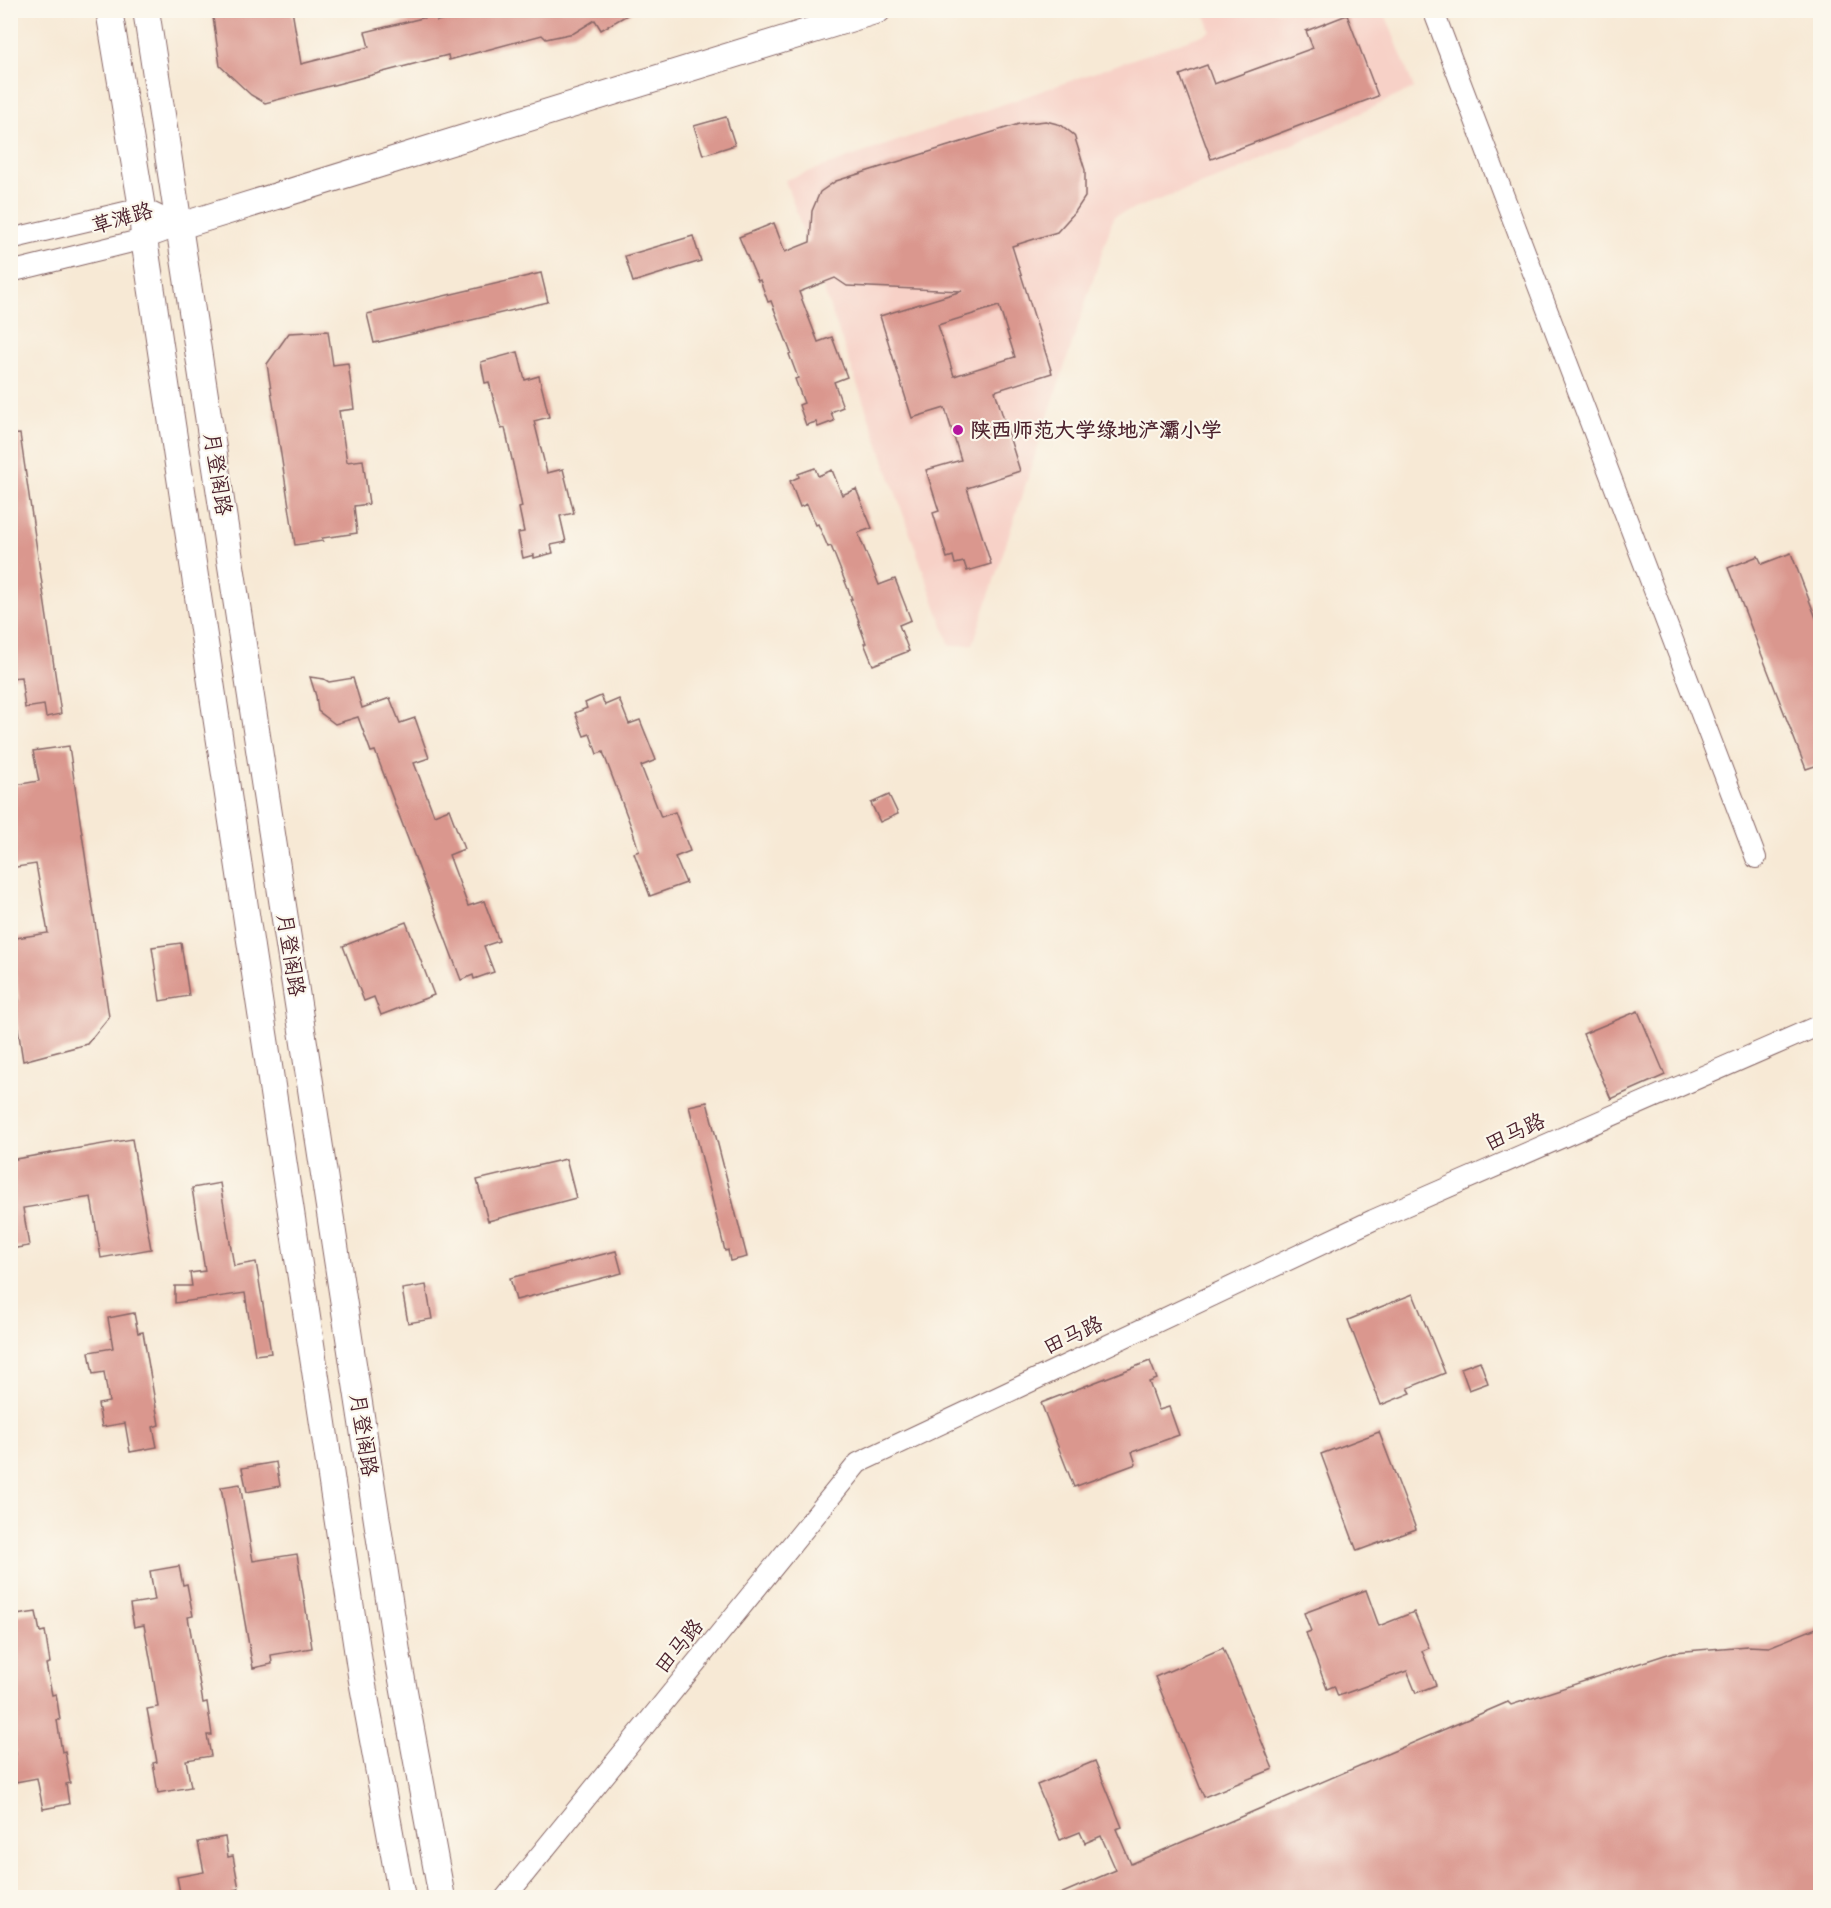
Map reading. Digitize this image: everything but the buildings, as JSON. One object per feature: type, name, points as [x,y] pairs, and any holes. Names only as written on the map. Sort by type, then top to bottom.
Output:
[{"type":"main road","name":"月登阁路","points":[[109,10],[142,208],[144,239],[361,1675],[402,1898]]},
{"type":"main road","name":"月登阁路","points":[[146,10],[398,1658],[442,1898]]},
{"type":"main road","points":[[180,226],[878,10]]},
{"type":"street","points":[[1433,10],[1756,858]]},
{"type":"street","name":"草滩路","points":[[10,239],[142,208],[180,226]]},
{"type":"street","name":"草滩路","points":[[10,272],[144,239],[180,226]]},
{"type":"street","name":"田马路","points":[[505,1898],[858,1463],[1373,1220],[1821,1024]]},
{"type":"shaded area","name":"陕西师范大学绿地浐灞小学","points":[[1204,11],[1384,11],[1414,88],[1230,174],[1114,216],[973,644],[950,646],[785,180],[1211,32]]},
{"type":"place","name":"陕西师范大学绿地浐灞小学","points":[[958,430]]}]
